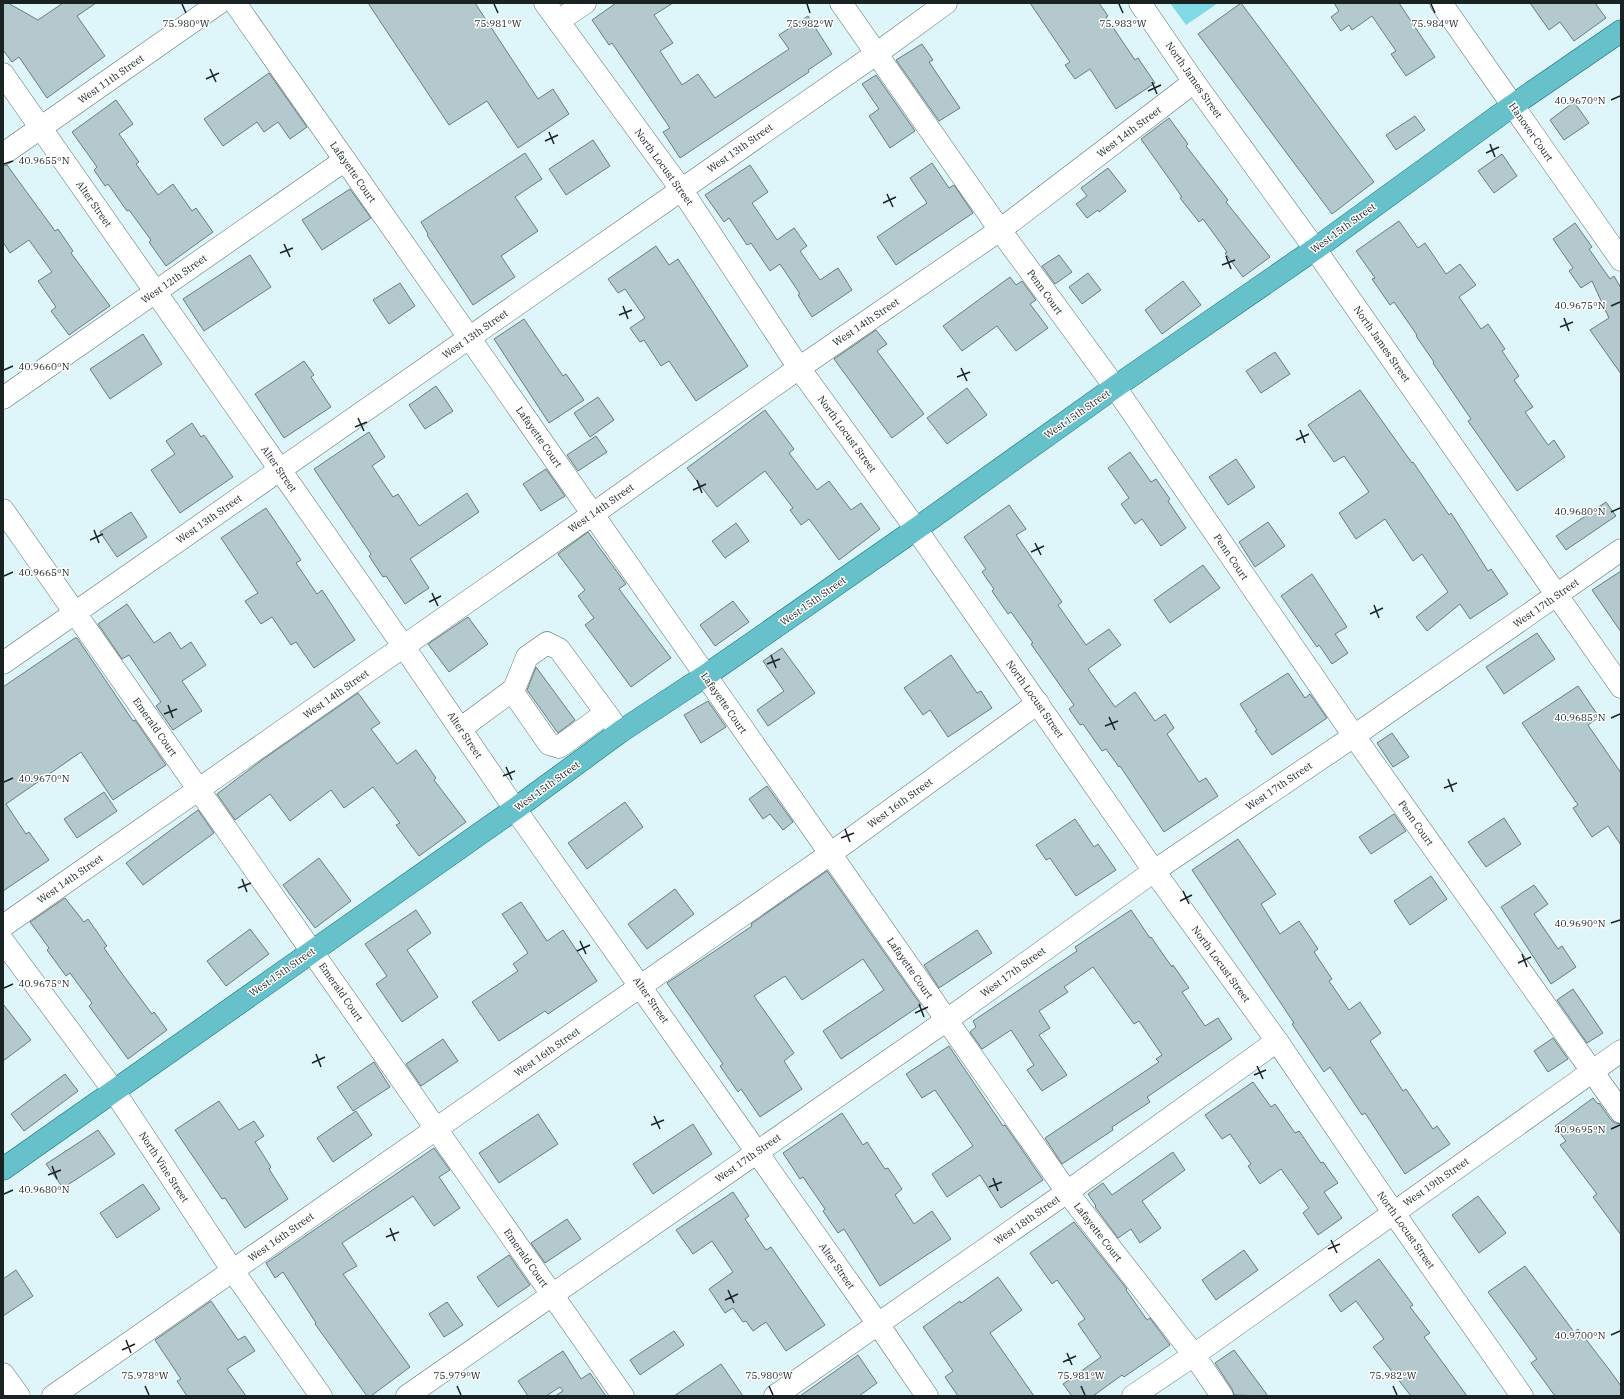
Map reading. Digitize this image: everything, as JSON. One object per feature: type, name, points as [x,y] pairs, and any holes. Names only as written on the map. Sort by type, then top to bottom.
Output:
[{"type":"main road","name":"West 15th Street","points":[[3,1170],[515,809],[620,732],[705,676],[916,529],[1115,387],[1315,249],[1512,106],[1621,30]]},
{"type":"street","name":"West 11th Street","points":[[3,154],[220,3]]},
{"type":"street","name":"Lafayette Court","points":[[235,3],[1067,1192],[1194,1355],[1222,1396]]},
{"type":"street","name":"North Locust Street","points":[[545,3],[681,189],[799,368],[916,529],[1154,871],[1277,1041],[1522,1396]]},
{"type":"street","points":[[558,21],[585,3]]},
{"type":"street","name":"Penn Court","points":[[841,3],[1000,230],[1115,387],[1354,736],[1621,1112]]},
{"type":"street","name":"West 13th Street","points":[[3,663],[876,54],[946,3]]},
{"type":"street","name":"North James Street","points":[[1140,3],[1194,82],[1315,249],[1621,687]]},
{"type":"street","name":"Hanover Court","points":[[1441,3],[1621,260]]},
{"type":"street","name":"Alter Street","points":[[3,74],[404,647],[515,809],[878,1324],[926,1396]]},
{"type":"street","name":"West 14th Street","points":[[3,926],[404,647],[799,368],[1000,230],[1194,82]]},
{"type":"street","name":"West 12th Street","points":[[3,398],[344,160]]},
{"type":"street","name":"Emerald Court","points":[[3,510],[623,1396]]},
{"type":"street","name":"West 17th Street","points":[[407,1396],[946,1020],[1154,871],[1354,736],[1621,550]]},
{"type":"street","points":[[460,729],[512,691],[527,657],[547,643],[559,649],[620,732]]},
{"type":"street","points":[[512,691],[549,744],[559,747],[606,714]]},
{"type":"street","name":"West 16th Street","points":[[53,1396],[830,854],[1038,703]]},
{"type":"street","name":"North Vine Street","points":[[3,941],[114,1091],[233,1271],[321,1396]]},
{"type":"street","name":"West 18th Street","points":[[775,1396],[1067,1192],[1277,1041]]},
{"type":"street","name":"West 19th Street","points":[[1133,1396],[1194,1355],[1621,1051]]},
{"type":"street","points":[[3,1374],[19,1396]]},
{"type":"shaded area","points":[[1170,3],[1218,3],[1186,25]]},
{"type":"building","points":[[3,3],[8,3],[38,20],[63,3],[96,3],[77,16],[105,56],[47,98],[19,57],[12,62],[3,50]]},
{"type":"building","points":[[368,3],[475,3],[538,99],[553,89],[569,114],[518,148],[487,101],[449,125]]},
{"type":"building","points":[[616,3],[673,3],[654,15],[673,43],[660,51],[682,85],[698,74],[715,98],[789,49],[779,35],[808,16],[832,54],[808,70],[809,72],[680,158],[663,132],[670,128],[612,43],[609,45],[592,20]]},
{"type":"building","points":[[1030,3],[1099,3],[1108,16],[1106,17],[1135,60],[1138,58],[1155,83],[1116,109],[1090,69],[1075,79],[1065,65],[1070,62]]},
{"type":"building","points":[[1241,3],[1374,182],[1332,214],[1198,34]]},
{"type":"building","points":[[1334,3],[1399,3],[1435,57],[1406,76],[1391,54],[1396,51],[1372,16],[1352,30],[1349,25],[1341,31],[1331,17],[1339,11]]},
{"type":"building","points":[[1530,3],[1595,3],[1606,18],[1574,41],[1560,22],[1549,30]]},
{"type":"building","points":[[922,44],[933,60],[929,62],[960,108],[939,121],[896,60]]},
{"type":"building","points":[[269,73],[307,127],[290,139],[278,122],[264,132],[257,122],[223,146],[204,119]]},
{"type":"building","points":[[876,75],[915,131],[890,148],[869,116],[879,109],[862,84]]},
{"type":"building","points":[[116,100],[133,124],[119,134],[139,162],[136,164],[158,195],[173,184],[192,211],[196,208],[213,232],[166,266],[149,242],[151,240],[129,210],[127,211],[108,184],[105,186],[94,170],[97,167],[72,132]]},
{"type":"building","points":[[1574,102],[1589,123],[1564,140],[1550,120]]},
{"type":"building","points":[[1415,116],[1425,130],[1396,150],[1386,135]]},
{"type":"building","points":[[1169,118],[1188,144],[1186,146],[1228,200],[1226,202],[1270,257],[1243,277],[1203,219],[1199,222],[1180,198],[1182,197],[1141,139]]},
{"type":"building","points":[[593,140],[610,166],[566,195],[549,169]]},
{"type":"building","points":[[525,153],[542,179],[515,197],[538,231],[501,256],[515,277],[473,305],[427,235],[428,234],[421,222]]},
{"type":"building","points":[[1502,154],[1517,176],[1494,193],[1478,171]]},
{"type":"building","points":[[932,163],[949,188],[954,185],[973,213],[896,265],[877,237],[927,203],[910,178]]},
{"type":"building","points":[[7,165],[55,231],[58,229],[73,251],[71,253],[110,306],[69,335],[51,311],[56,307],[38,281],[52,272],[29,240],[10,253],[3,242],[3,166]]},
{"type":"building","points":[[750,165],[768,192],[752,203],[777,240],[794,228],[807,246],[800,251],[820,280],[838,268],[852,290],[812,317],[798,295],[800,294],[780,264],[770,271],[751,243],[747,245],[729,218],[724,222],[705,195]]},
{"type":"building","points":[[1108,168],[1126,191],[1099,212],[1098,210],[1087,218],[1076,204],[1087,196],[1081,188]]},
{"type":"building","points":[[350,189],[371,218],[322,250],[302,220]]},
{"type":"building","points":[[1399,221],[1418,248],[1425,243],[1446,274],[1460,264],[1476,285],[1459,297],[1481,329],[1488,324],[1505,349],[1502,351],[1519,376],[1514,380],[1533,407],[1525,412],[1548,445],[1554,440],[1565,457],[1517,491],[1468,421],[1471,419],[1433,363],[1434,362],[1416,336],[1417,335],[1394,302],[1390,305],[1372,279],[1375,278],[1356,251]]},
{"type":"building","points":[[1575,223],[1592,247],[1589,249],[1610,279],[1614,276],[1621,288],[1621,374],[1590,330],[1609,318],[1592,281],[1581,288],[1569,271],[1573,268],[1553,239]]},
{"type":"building","points":[[656,246],[669,265],[678,259],[748,366],[696,401],[669,361],[661,366],[644,340],[640,342],[630,328],[645,318],[625,289],[618,293],[608,279]]},
{"type":"building","points":[[250,255],[271,287],[204,331],[183,299]]},
{"type":"building","points":[[1059,255],[1072,272],[1055,284],[1042,266]]},
{"type":"building","points":[[1088,273],[1101,290],[1082,304],[1069,287]]},
{"type":"building","points":[[1010,277],[1016,285],[1022,281],[1036,300],[1030,304],[1048,328],[1016,351],[997,326],[962,351],[943,326]]},
{"type":"building","points":[[1183,281],[1201,305],[1162,334],[1145,310]]},
{"type":"building","points":[[400,283],[415,306],[389,324],[373,300]]},
{"type":"building","points":[[524,319],[563,376],[566,374],[584,400],[549,423],[494,339]]},
{"type":"building","points":[[876,330],[887,344],[877,351],[924,414],[892,438],[834,359]]},
{"type":"building","points":[[143,334],[162,364],[110,399],[90,369]]},
{"type":"building","points":[[1275,352],[1290,374],[1261,393],[1246,371]]},
{"type":"building","points":[[304,361],[314,375],[311,377],[331,407],[284,438],[255,394]]},
{"type":"building","points":[[436,386],[453,411],[425,429],[409,405]]},
{"type":"building","points":[[967,388],[987,415],[947,444],[927,418]]},
{"type":"building","points":[[1360,390],[1412,463],[1413,462],[1449,515],[1451,513],[1488,571],[1491,569],[1508,594],[1470,619],[1460,604],[1427,631],[1416,617],[1448,592],[1422,554],[1413,561],[1385,519],[1356,539],[1339,513],[1369,492],[1344,456],[1334,462],[1308,425]]},
{"type":"building","points":[[598,397],[614,420],[590,437],[574,413]]},
{"type":"building","points":[[765,410],[794,449],[789,453],[817,490],[829,481],[851,510],[861,503],[880,529],[839,560],[809,519],[801,525],[790,510],[793,508],[765,471],[717,507],[687,468]]},
{"type":"building","points":[[192,423],[201,437],[204,435],[233,477],[180,513],[151,470],[175,454],[166,441]]},
{"type":"building","points":[[369,432],[385,457],[372,466],[393,497],[398,494],[419,526],[467,493],[479,512],[410,559],[429,588],[405,604],[386,576],[383,577],[369,556],[371,554],[314,469]]},
{"type":"building","points":[[596,436],[607,452],[578,471],[567,455]]},
{"type":"building","points":[[1130,452],[1151,482],[1156,479],[1170,499],[1168,501],[1186,528],[1161,546],[1142,519],[1135,524],[1121,504],[1129,498],[1108,468]]},
{"type":"building","points":[[1236,459],[1255,487],[1228,505],[1209,477]]},
{"type":"building","points":[[546,469],[565,496],[541,511],[523,484]]},
{"type":"building","points":[[1606,502],[1616,516],[1566,550],[1556,536]]},
{"type":"building","points":[[1009,505],[1026,529],[1016,535],[1062,602],[1058,605],[1086,645],[1109,629],[1121,645],[1088,669],[1115,707],[1135,692],[1155,721],[1165,714],[1174,728],[1167,734],[1199,782],[1206,778],[1218,796],[1164,832],[1120,766],[1119,767],[1106,749],[1102,751],[1083,724],[1080,725],[1069,709],[1074,705],[1031,644],[1033,643],[1011,612],[1008,614],[992,591],[994,589],[982,572],[986,569],[964,537]]},
{"type":"building","points":[[266,508],[301,560],[296,563],[317,594],[322,590],[355,640],[314,668],[296,642],[291,645],[272,617],[261,624],[245,601],[258,593],[221,538]]},
{"type":"building","points":[[131,512],[147,537],[117,557],[100,532]]},
{"type":"building","points":[[1268,522],[1285,546],[1255,567],[1239,542]]},
{"type":"building","points":[[736,523],[749,541],[725,558],[712,541]]},
{"type":"building","points":[[588,532],[626,584],[619,589],[671,658],[631,687],[585,625],[594,618],[578,596],[585,590],[558,554]]},
{"type":"building","points":[[1203,565],[1220,588],[1170,623],[1154,600]]},
{"type":"building","points":[[1621,571],[1621,632],[1592,590]]},
{"type":"building","points":[[1312,574],[1347,627],[1335,634],[1348,653],[1332,664],[1319,645],[1317,647],[1281,596]]},
{"type":"building","points":[[733,601],[749,622],[715,646],[700,625]]},
{"type":"building","points":[[127,604],[154,643],[170,632],[181,649],[191,642],[206,665],[182,681],[202,711],[173,730],[156,706],[161,702],[129,655],[122,659],[98,624]]},
{"type":"building","points":[[468,617],[488,644],[449,672],[428,644]]},
{"type":"building","points":[[1537,633],[1555,659],[1504,694],[1486,667]]},
{"type":"building","points":[[77,638],[133,721],[135,720],[166,765],[113,800],[81,752],[6,804],[26,834],[29,832],[49,860],[3,891],[3,687]]},
{"type":"building","points":[[782,648],[815,693],[768,726],[757,710],[784,691],[763,661]]},
{"type":"building","points":[[951,655],[977,693],[981,691],[992,708],[948,737],[930,710],[923,715],[904,688]]},
{"type":"building","points":[[536,667],[575,720],[558,733],[527,690]]},
{"type":"building","points":[[1288,673],[1305,698],[1310,694],[1327,718],[1272,755],[1255,731],[1257,730],[1240,704]]},
{"type":"building","points":[[1578,686],[1599,717],[1588,725],[1621,773],[1621,845],[1608,826],[1592,837],[1573,808],[1578,805],[1522,723]]},
{"type":"building","points":[[358,693],[380,723],[371,729],[397,764],[416,750],[436,778],[434,780],[466,822],[419,856],[396,825],[400,823],[373,787],[344,808],[331,790],[290,821],[270,794],[235,820],[217,794],[262,760]]},
{"type":"building","points":[[708,701],[726,727],[701,743],[684,715]]},
{"type":"building","points":[[1392,733],[1409,757],[1393,767],[1377,743]]},
{"type":"building","points":[[767,786],[793,822],[783,830],[770,814],[763,819],[749,799]]},
{"type":"building","points":[[104,792],[117,811],[77,838],[64,819]]},
{"type":"building","points":[[625,802],[643,827],[587,869],[568,843]]},
{"type":"building","points":[[198,810],[214,833],[143,885],[126,863]]},
{"type":"building","points":[[1394,814],[1406,831],[1371,854],[1359,837]]},
{"type":"building","points":[[1504,818],[1521,844],[1486,867],[1468,842]]},
{"type":"building","points":[[1075,819],[1094,847],[1098,844],[1116,870],[1076,896],[1050,858],[1046,860],[1036,845]]},
{"type":"building","points":[[1238,839],[1276,894],[1261,904],[1280,934],[1299,921],[1318,949],[1314,952],[1332,979],[1329,981],[1349,1010],[1360,1002],[1381,1033],[1370,1041],[1403,1091],[1406,1089],[1433,1129],[1437,1126],[1450,1144],[1405,1174],[1365,1113],[1362,1115],[1330,1067],[1324,1072],[1292,1024],[1294,1023],[1192,870]]},
{"type":"building","points":[[319,858],[351,901],[315,928],[283,885]]},
{"type":"building","points":[[827,871],[921,1005],[841,1059],[823,1031],[884,990],[863,959],[802,1000],[785,976],[754,996],[794,1053],[784,1061],[802,1089],[760,1117],[741,1089],[738,1092],[720,1066],[723,1064],[667,983],[752,926],[751,924]]},
{"type":"building","points":[[1431,876],[1447,899],[1410,925],[1394,901]]},
{"type":"building","points":[[1534,885],[1548,904],[1534,914],[1558,949],[1562,946],[1576,967],[1551,984],[1501,907]]},
{"type":"building","points":[[675,889],[694,914],[647,949],[628,924]]},
{"type":"building","points":[[65,898],[84,922],[88,919],[107,946],[104,948],[123,975],[152,1014],[154,1012],[167,1030],[128,1059],[89,1006],[92,1003],[70,973],[66,976],[47,950],[49,948],[30,922]]},
{"type":"building","points":[[521,902],[547,941],[563,930],[597,981],[548,1014],[545,1011],[499,1041],[472,1002],[518,971],[513,964],[528,953],[502,914]]},
{"type":"building","points":[[416,910],[431,933],[407,950],[438,997],[402,1022],[376,984],[387,976],[365,944]]},
{"type":"building","points":[[1131,910],[1150,938],[1151,937],[1172,967],[1173,965],[1189,988],[1182,992],[1205,1026],[1218,1018],[1232,1039],[1147,1097],[1150,1102],[1112,1127],[1113,1130],[1062,1164],[1045,1138],[1159,1062],[1156,1059],[1162,1055],[1139,1021],[1134,1024],[1093,967],[1064,987],[1068,992],[1039,1011],[1050,1028],[1039,1035],[1067,1075],[1042,1091],[1027,1070],[1034,1065],[1011,1030],[982,1049],[970,1032],[976,1027],[973,1021],[1077,951],[1075,947]]},
{"type":"building","points":[[250,929],[269,954],[226,986],[207,961]]},
{"type":"building","points":[[977,930],[992,953],[939,988],[924,965]]},
{"type":"building","points":[[1573,989],[1603,1033],[1587,1043],[1557,1000]]},
{"type":"building","points":[[3,1004],[31,1040],[3,1061]]},
{"type":"building","points":[[1553,1038],[1568,1059],[1548,1072],[1534,1051]]},
{"type":"building","points":[[443,1039],[458,1061],[421,1086],[406,1064]]},
{"type":"building","points":[[949,1046],[1003,1126],[1005,1125],[1043,1180],[1001,1208],[980,1175],[947,1197],[932,1174],[973,1146],[935,1090],[922,1098],[906,1074]]},
{"type":"building","points":[[374,1062],[390,1087],[353,1111],[337,1087]]},
{"type":"building","points":[[65,1074],[78,1091],[24,1131],[11,1114]]},
{"type":"building","points":[[1253,1082],[1271,1107],[1275,1104],[1295,1133],[1299,1131],[1321,1163],[1323,1162],[1338,1183],[1324,1192],[1342,1218],[1318,1235],[1303,1213],[1309,1208],[1281,1169],[1260,1184],[1248,1166],[1251,1164],[1230,1134],[1222,1139],[1205,1115]]},
{"type":"building","points":[[1593,1098],[1598,1104],[1599,1103],[1611,1120],[1615,1123],[1621,1124],[1621,1235],[1593,1197],[1597,1194],[1560,1145],[1566,1141],[1555,1126]]},
{"type":"building","points":[[219,1101],[239,1130],[254,1121],[264,1136],[255,1142],[271,1167],[269,1169],[288,1199],[245,1228],[225,1198],[222,1199],[175,1130]]},
{"type":"building","points":[[356,1111],[372,1135],[333,1162],[317,1138]]},
{"type":"building","points":[[842,1113],[863,1145],[867,1142],[885,1169],[888,1168],[902,1189],[895,1195],[914,1224],[932,1211],[951,1239],[880,1286],[844,1229],[838,1233],[823,1211],[825,1209],[803,1177],[800,1179],[783,1153]]},
{"type":"building","points":[[538,1114],[558,1144],[499,1183],[479,1153]]},
{"type":"building","points":[[693,1124],[712,1154],[653,1194],[633,1164]]},
{"type":"building","points":[[98,1130],[115,1154],[63,1188],[46,1164]]},
{"type":"building","points":[[434,1148],[450,1170],[439,1177],[460,1208],[434,1226],[413,1196],[342,1243],[357,1266],[343,1274],[410,1367],[371,1396],[367,1396],[315,1324],[316,1323],[283,1272],[275,1278],[266,1263]]},
{"type":"building","points":[[1173,1152],[1185,1170],[1142,1201],[1161,1228],[1140,1243],[1131,1229],[1118,1238],[1095,1207],[1096,1206],[1088,1194],[1103,1183],[1112,1195]]},
{"type":"building","points":[[143,1184],[160,1209],[117,1238],[100,1213]]},
{"type":"building","points":[[733,1192],[749,1216],[745,1219],[766,1250],[771,1247],[825,1325],[786,1351],[766,1322],[753,1331],[746,1321],[743,1322],[733,1308],[725,1313],[709,1289],[733,1272],[712,1241],[693,1254],[676,1230]]},
{"type":"building","points":[[1478,1196],[1506,1233],[1479,1253],[1452,1215]]},
{"type":"building","points":[[567,1219],[581,1239],[545,1263],[531,1243]]},
{"type":"building","points":[[1074,1222],[1127,1289],[1126,1290],[1147,1320],[1150,1318],[1170,1345],[1124,1377],[1122,1375],[1093,1396],[1072,1396],[1063,1384],[1101,1357],[1078,1324],[1085,1319],[1057,1280],[1052,1284],[1030,1253]]},
{"type":"building","points":[[1244,1250],[1258,1270],[1216,1300],[1202,1280]]},
{"type":"building","points":[[509,1255],[530,1285],[498,1307],[477,1277]]},
{"type":"building","points":[[1379,1259],[1413,1305],[1410,1307],[1430,1333],[1424,1337],[1467,1396],[1411,1396],[1373,1347],[1384,1339],[1356,1301],[1341,1312],[1329,1295]]},
{"type":"building","points":[[1525,1266],[1574,1332],[1578,1329],[1611,1372],[1621,1386],[1621,1396],[1555,1396],[1531,1363],[1537,1359],[1488,1292]]},
{"type":"building","points":[[16,1270],[33,1296],[3,1316],[3,1279]]},
{"type":"building","points":[[998,1277],[1022,1310],[990,1333],[1034,1396],[958,1396],[945,1377],[953,1371],[923,1327]]},
{"type":"building","points":[[211,1301],[238,1340],[245,1336],[255,1351],[227,1369],[246,1396],[187,1396],[177,1381],[181,1379],[155,1340]]},
{"type":"building","points":[[447,1302],[463,1325],[444,1337],[429,1314]]},
{"type":"building","points":[[674,1331],[684,1345],[640,1375],[630,1360]]},
{"type":"building","points":[[1234,1350],[1268,1396],[1234,1395],[1232,1389],[1215,1363]]},
{"type":"building","points":[[563,1351],[581,1379],[590,1373],[606,1396],[555,1396],[563,1391],[560,1387],[546,1396],[528,1396],[518,1381]]},
{"type":"building","points":[[858,1355],[877,1383],[859,1396],[800,1396]]},
{"type":"building","points":[[721,1364],[743,1396],[674,1396]]}]
